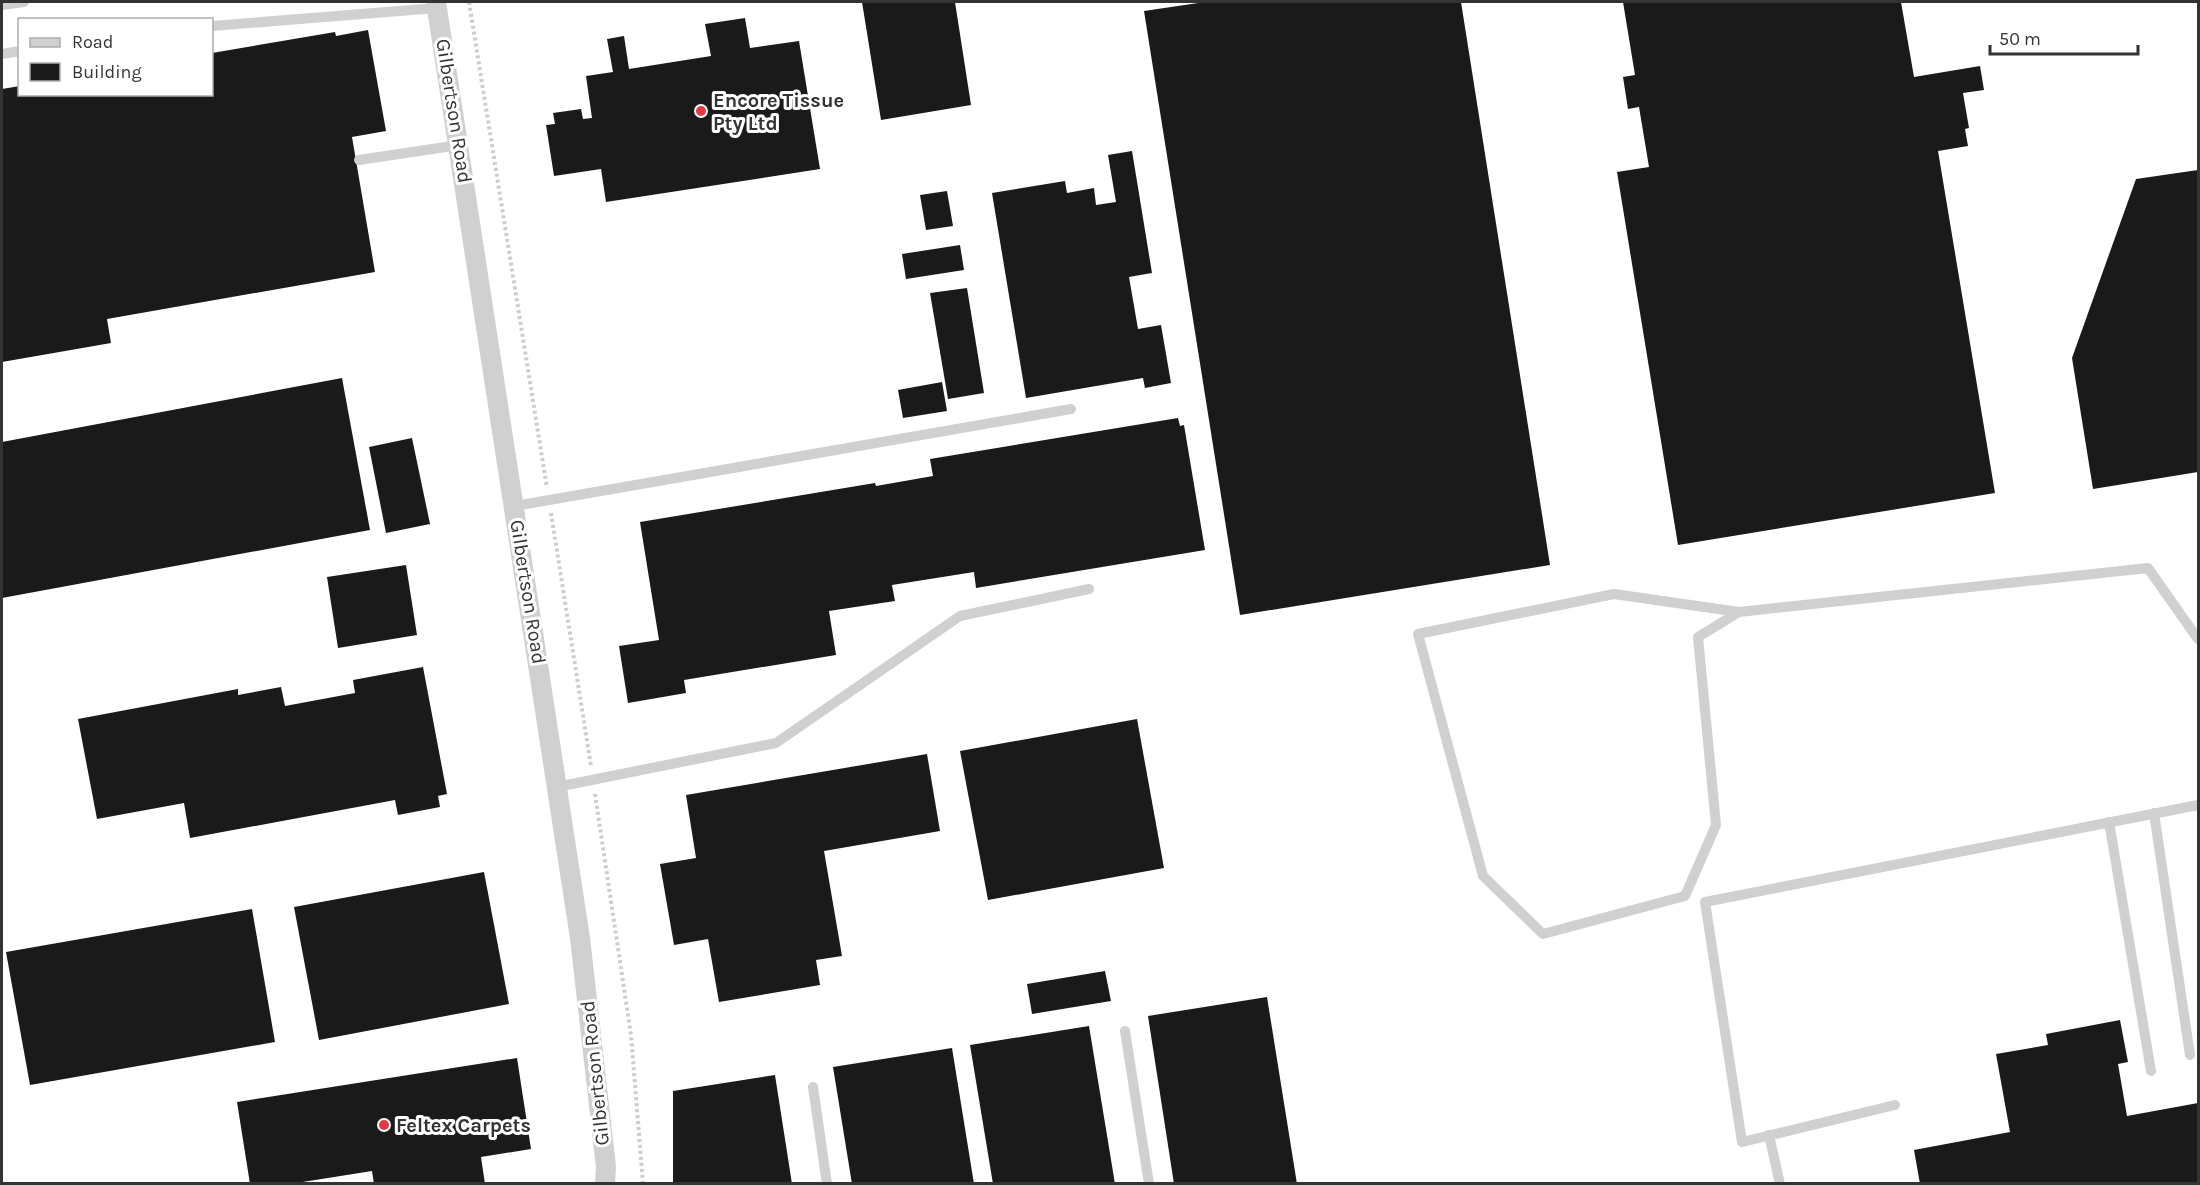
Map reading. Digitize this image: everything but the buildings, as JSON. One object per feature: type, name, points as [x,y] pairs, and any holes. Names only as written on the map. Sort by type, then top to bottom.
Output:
[{"type":"street","name":"Gilbertson Road","points":[[437,5],[580,938],[606,1167],[605,1184]]},
{"type":"lane","points":[[2,5],[24,2]]},
{"type":"lane","points":[[213,26],[437,5]]},
{"type":"lane","points":[[2,54],[18,51]]},
{"type":"lane","points":[[359,160],[459,145]]},
{"type":"lane","points":[[515,506],[1071,410]]},
{"type":"lane","points":[[1739,612],[1698,637],[1716,825],[1685,896],[1543,934],[1482,876],[1418,634],[1614,594],[1739,612],[2148,568],[2199,639]]},
{"type":"lane","points":[[557,787],[776,742],[960,616],[1089,589]]},
{"type":"lane","points":[[1895,1105],[1742,1142],[1705,902],[2199,805]]},
{"type":"lane","points":[[2154,813],[2190,1055]]},
{"type":"lane","points":[[2109,822],[2151,1071]]},
{"type":"lane","points":[[1125,1031],[1149,1184]]},
{"type":"lane","points":[[813,1086],[827,1184]]},
{"type":"lane","points":[[1769,1135],[1780,1184]]},
{"type":"path","points":[[469,2],[593,780],[631,1035],[643,1184]]},
{"type":"place","name":"Encore Tissue Pty Ltd","points":[[701,111]]},
{"type":"place","name":"Feltex Carpets","points":[[384,1125]]}]
